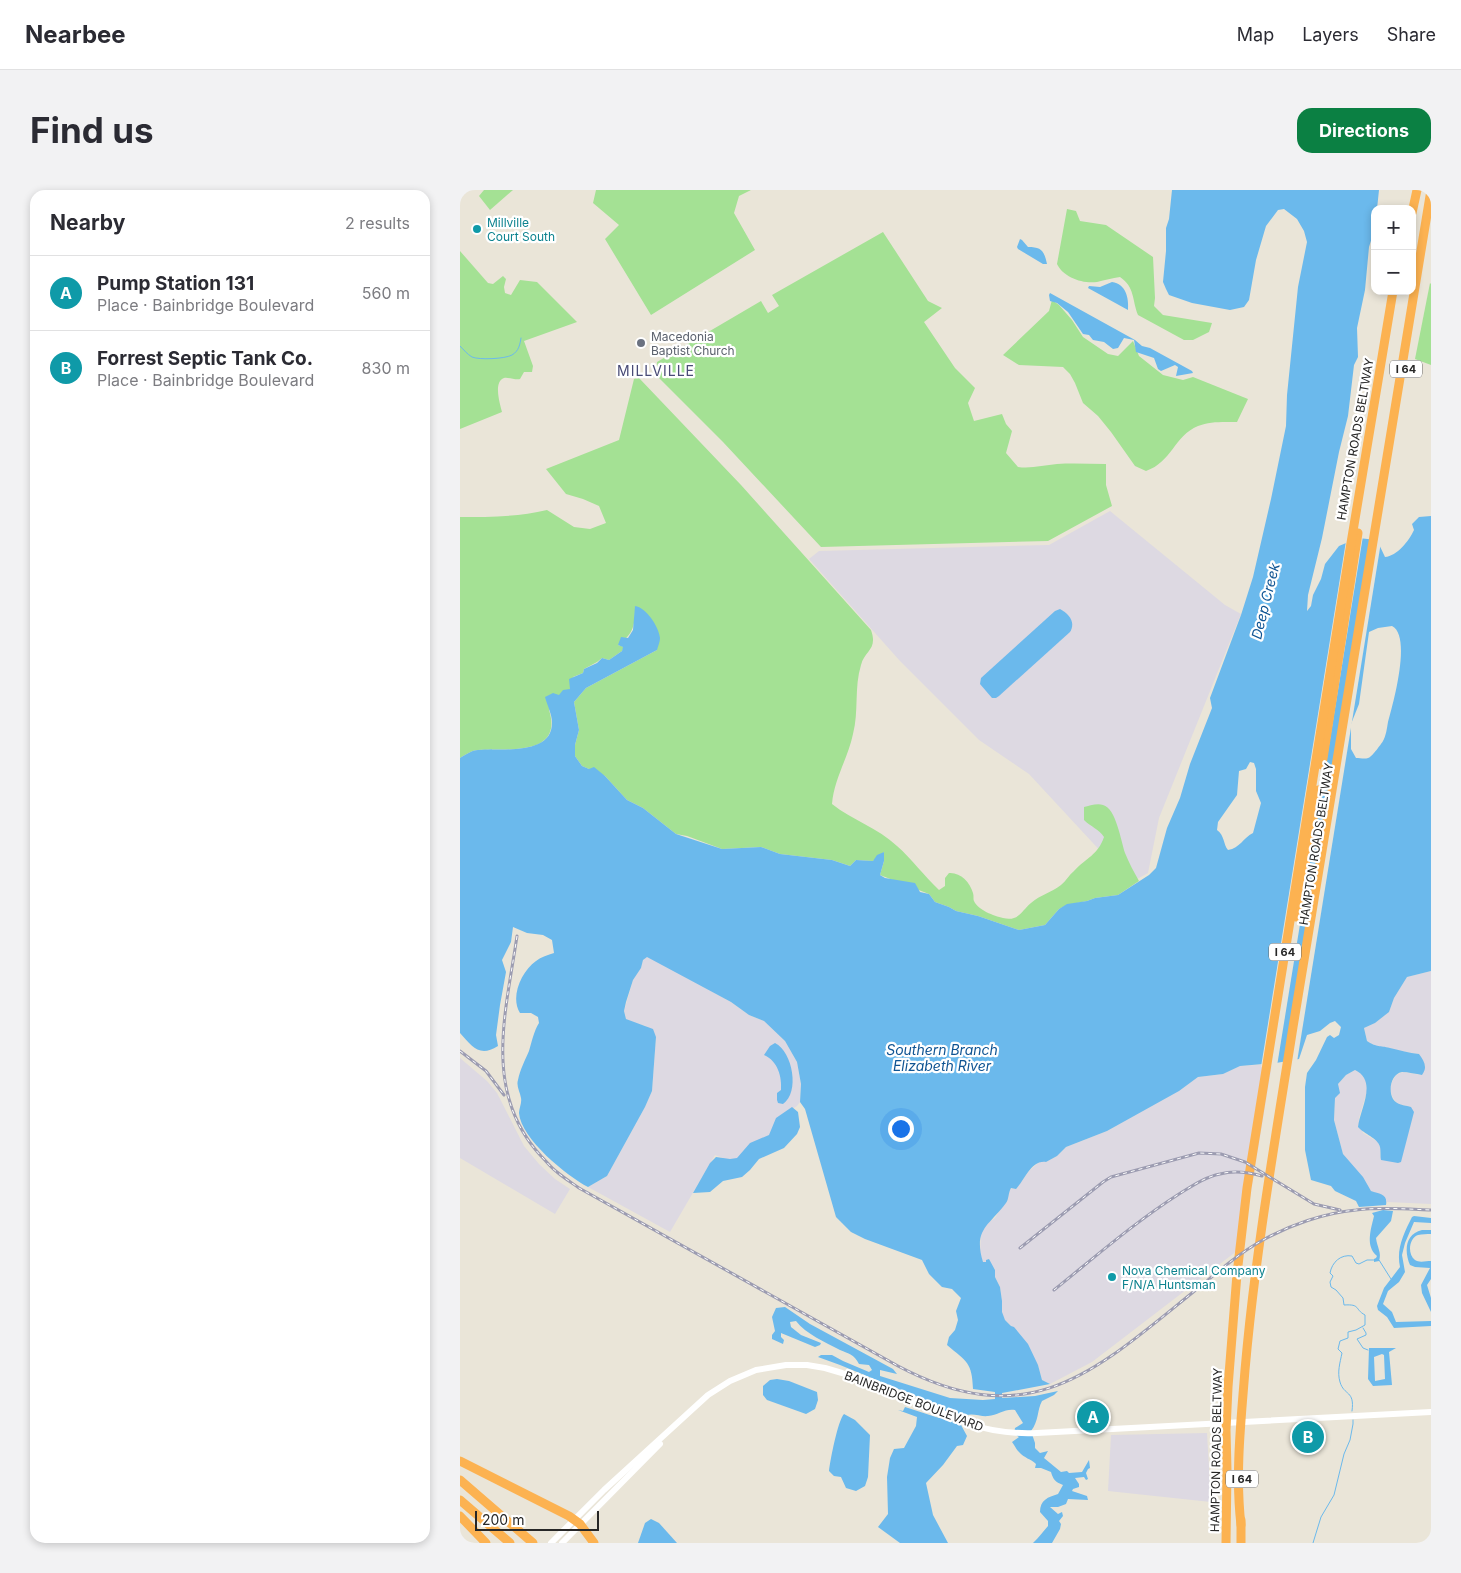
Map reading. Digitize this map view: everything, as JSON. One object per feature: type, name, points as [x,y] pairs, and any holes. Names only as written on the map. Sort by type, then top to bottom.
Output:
[{"type":"highway","points":[[1410,205],[1412,190]]},
{"type":"highway","points":[[1413,205],[1416,190]]},
{"type":"highway","points":[[1378,526],[1430,190]]},
{"type":"highway","name":"HAMPTON ROADS BELTWAY","points":[[1241,1543],[1243,1432],[1262,1260],[1378,526],[1431,212]]},
{"type":"highway","name":"HAMPTON ROADS BELTWAY","points":[[1226,1543],[1228,1470],[1226,1430],[1232,1343],[1247,1188],[1392,295]]},
{"type":"highway","points":[[1370,436],[1397,295]]},
{"type":"highway","points":[[460,1461],[577,1521],[594,1543]]},
{"type":"highway","points":[[460,1480],[533,1543]]},
{"type":"highway","points":[[460,1500],[510,1543]]},
{"type":"highway","points":[[460,1516],[486,1543]]},
{"type":"main road","name":"BAINBRIDGE BOULEVARD","points":[[551,1543],[577,1521],[708,1395],[737,1377],[766,1368],[796,1364],[816,1366],[842,1373],[962,1421],[991,1431],[1008,1434],[1431,1412]]},
{"type":"main road","name":"BAINBRIDGE BOULEVARD","points":[[562,1543],[577,1521]]},
{"type":"shaded area","points":[[1110,511],[1225,605],[1241,614],[1159,818],[1148,873],[1130,883],[1029,774],[979,740],[900,661],[809,559],[819,551],[1049,545]]},
{"type":"shaded area","points":[[647,956],[731,1002],[749,1015],[764,1021],[785,1041],[797,1062],[801,1084],[800,1102],[778,1118],[771,1138],[734,1162],[715,1155],[670,1232],[588,1187],[607,1176],[652,1091],[656,1037],[646,1026],[626,1019],[624,1011],[633,980]]},
{"type":"shaded area","points":[[1431,971],[1431,1204],[1387,1202],[1386,1199],[1371,1191],[1343,1154],[1334,1120],[1335,1098],[1338,1084],[1346,1075],[1355,1070],[1361,1073],[1366,1080],[1367,1091],[1359,1118],[1363,1133],[1378,1142],[1381,1149],[1380,1157],[1411,1107],[1398,1104],[1393,1098],[1390,1090],[1392,1082],[1396,1075],[1403,1072],[1422,1075],[1425,1066],[1419,1054],[1377,1047],[1367,1041],[1364,1028],[1375,1023],[1389,1012],[1394,998],[1407,977]]},
{"type":"shaded area","points":[[460,1058],[487,1081],[497,1093],[524,1146],[539,1164],[555,1179],[570,1189],[555,1214],[460,1158]]},
{"type":"shaded area","points":[[1272,1064],[1242,1247],[1092,1362],[1050,1384],[1042,1380],[1038,1365],[1001,1312],[1002,1301],[1000,1287],[995,1277],[995,1269],[986,1262],[983,1262],[980,1254],[981,1232],[1007,1202],[1009,1191],[1012,1188],[1016,1189],[1029,1171],[1038,1163],[1046,1162],[1057,1156],[1066,1147],[1107,1131],[1178,1091],[1198,1077],[1223,1074],[1239,1066]]},
{"type":"shaded area","points":[[1207,1433],[1211,1502],[1108,1491],[1111,1435]]},
{"type":"green space","points":[[484,190],[513,190],[490,210],[479,196]]},
{"type":"green space","points":[[596,190],[751,190],[739,196],[734,213],[755,250],[651,315],[605,239],[619,225],[593,203]]},
{"type":"green space","points":[[1067,209],[1076,211],[1080,221],[1106,225],[1153,257],[1154,306],[1163,315],[1212,323],[1209,332],[1193,340],[1184,340],[1138,315],[1131,289],[1120,277],[1097,282],[1085,282],[1074,279],[1064,273],[1057,264]]},
{"type":"green space","points":[[883,232],[928,301],[942,308],[924,322],[955,368],[975,388],[968,403],[974,421],[1002,414],[1006,424],[1012,431],[1006,453],[1018,467],[1052,464],[1106,464],[1106,485],[1112,506],[1048,541],[821,547],[723,442],[658,377],[657,362],[761,301],[768,313],[779,306],[772,295]]},
{"type":"green space","points":[[460,251],[488,283],[493,284],[503,276],[506,279],[505,293],[511,295],[520,280],[537,282],[577,322],[524,341],[533,366],[532,372],[524,372],[520,379],[504,378],[501,380],[498,393],[502,412],[460,429]]},
{"type":"green space","points":[[1431,284],[1431,365],[1415,359]]},
{"type":"green space","points":[[1052,300],[1072,320],[1083,337],[1108,354],[1118,356],[1133,341],[1139,356],[1163,375],[1183,380],[1193,377],[1248,399],[1237,422],[1212,423],[1198,426],[1183,436],[1162,462],[1155,467],[1146,471],[1135,466],[1098,416],[1083,403],[1070,374],[1063,367],[1019,365],[1003,355],[1049,311]]},
{"type":"green space","points":[[639,378],[741,485],[871,630],[873,637],[872,646],[863,660],[859,673],[855,726],[848,752],[835,786],[832,804],[890,840],[908,856],[939,890],[945,886],[945,878],[949,873],[957,874],[970,885],[974,901],[979,907],[1003,918],[1017,917],[1035,900],[1061,885],[1098,848],[1104,837],[1084,820],[1084,807],[1101,804],[1108,807],[1115,818],[1125,853],[1139,881],[1118,895],[1067,905],[1059,909],[1045,925],[1019,930],[978,916],[956,911],[935,902],[929,894],[880,875],[884,861],[884,852],[873,861],[856,860],[850,866],[832,860],[780,854],[761,847],[722,849],[687,836],[676,834],[643,808],[627,800],[605,776],[582,766],[575,756],[575,745],[579,730],[574,702],[586,688],[657,650],[635,606],[635,619],[630,633],[618,645],[624,647],[622,651],[609,660],[602,658],[584,669],[583,673],[573,677],[570,689],[549,710],[551,725],[548,736],[541,743],[517,749],[476,750],[460,758],[460,517],[493,517],[547,510],[574,527],[590,529],[606,523],[599,506],[566,494],[546,469],[619,440],[634,379]]},
{"type":"water","points":[[1172,190],[1379,190],[1377,205],[1371,205],[1371,241],[1365,290],[1357,328],[1358,357],[1354,365],[1348,416],[1308,595],[1307,611],[1311,606],[1313,595],[1321,579],[1325,564],[1339,546],[1358,538],[1377,540],[1385,557],[1389,556],[1406,543],[1414,530],[1412,524],[1419,517],[1431,516],[1431,971],[1407,977],[1394,998],[1389,1012],[1375,1023],[1364,1028],[1367,1041],[1374,1045],[1419,1054],[1424,1062],[1425,1069],[1422,1075],[1398,1073],[1391,1083],[1393,1099],[1399,1104],[1411,1107],[1414,1112],[1401,1162],[1398,1163],[1381,1160],[1379,1144],[1358,1127],[1367,1088],[1362,1075],[1355,1070],[1346,1075],[1338,1084],[1340,1093],[1335,1098],[1334,1120],[1343,1154],[1363,1177],[1371,1191],[1385,1197],[1386,1205],[1359,1207],[1356,1201],[1335,1191],[1331,1186],[1311,1180],[1305,1150],[1305,1087],[1307,1073],[1316,1060],[1327,1037],[1330,1035],[1334,1038],[1339,1035],[1341,1027],[1335,1021],[1320,1031],[1307,1035],[1299,1059],[1240,1066],[1223,1074],[1198,1077],[1179,1091],[1107,1131],[1066,1147],[1057,1156],[1032,1167],[1016,1189],[1011,1188],[1008,1200],[984,1229],[981,1235],[980,1251],[983,1262],[989,1259],[995,1270],[995,1277],[1000,1287],[1002,1312],[1005,1320],[1014,1327],[1028,1344],[1038,1365],[1042,1380],[1050,1384],[1002,1393],[1002,1398],[1035,1396],[1058,1391],[1040,1404],[1031,1431],[1035,1448],[1040,1453],[1048,1451],[1044,1458],[1061,1472],[1082,1472],[1089,1460],[1090,1468],[1086,1473],[1088,1479],[1086,1480],[1084,1477],[1075,1478],[1079,1487],[1072,1491],[1087,1496],[1088,1500],[1068,1499],[1066,1504],[1050,1507],[1058,1514],[1062,1512],[1063,1516],[1059,1521],[1061,1524],[1060,1529],[1052,1543],[1033,1543],[1048,1526],[1048,1521],[1040,1512],[1041,1505],[1048,1498],[1058,1494],[1063,1485],[1055,1480],[1051,1472],[1035,1468],[1036,1464],[1017,1450],[1012,1442],[1019,1437],[1014,1434],[1015,1428],[1023,1423],[1015,1410],[1008,1410],[988,1416],[967,1415],[961,1425],[967,1436],[963,1445],[957,1446],[926,1483],[933,1515],[948,1543],[900,1543],[878,1527],[888,1514],[887,1477],[890,1458],[894,1449],[904,1448],[916,1426],[917,1417],[898,1410],[903,1411],[905,1407],[939,1418],[946,1418],[948,1413],[940,1406],[818,1357],[821,1355],[832,1355],[869,1372],[872,1370],[869,1365],[859,1364],[851,1355],[810,1334],[796,1321],[790,1322],[791,1327],[801,1335],[821,1343],[820,1345],[815,1347],[781,1333],[781,1337],[784,1340],[783,1344],[772,1339],[775,1331],[772,1317],[776,1308],[785,1307],[810,1324],[893,1369],[897,1374],[880,1370],[880,1376],[950,1398],[995,1399],[995,1392],[973,1389],[970,1368],[947,1345],[958,1320],[956,1311],[961,1298],[952,1289],[942,1287],[929,1274],[922,1260],[851,1232],[836,1217],[805,1109],[800,1102],[801,1084],[797,1062],[785,1041],[764,1021],[749,1015],[731,1002],[647,957],[643,960],[641,968],[633,980],[624,1011],[626,1019],[653,1029],[656,1037],[652,1091],[645,1107],[607,1176],[588,1187],[557,1166],[546,1156],[528,1134],[519,1113],[521,1100],[518,1082],[521,1069],[539,1023],[538,1017],[531,1013],[520,1013],[516,1000],[519,985],[526,972],[540,958],[554,953],[552,940],[543,935],[527,933],[513,927],[511,942],[502,960],[506,972],[496,1035],[498,1046],[481,1051],[472,1046],[460,1033],[460,758],[476,750],[523,748],[534,746],[544,741],[550,734],[552,723],[545,697],[553,693],[559,695],[563,690],[570,689],[569,679],[583,673],[584,669],[597,663],[602,658],[609,660],[622,651],[623,647],[618,645],[621,637],[628,638],[633,630],[635,606],[643,610],[651,618],[657,628],[660,638],[657,650],[586,688],[574,702],[579,730],[575,745],[575,756],[582,766],[589,769],[594,767],[627,800],[643,808],[676,834],[722,849],[761,847],[780,854],[832,860],[850,866],[856,860],[873,861],[877,855],[884,852],[884,861],[880,875],[885,878],[915,883],[920,892],[929,894],[935,902],[956,911],[978,916],[1019,930],[1045,925],[1059,909],[1067,904],[1118,895],[1149,875],[1156,868],[1167,828],[1180,798],[1190,764],[1212,708],[1210,698],[1253,577],[1286,426],[1287,395],[1298,287],[1307,242],[1304,231],[1297,219],[1284,209],[1278,210],[1266,226],[1256,260],[1249,300],[1244,307],[1230,310],[1192,303],[1169,295],[1163,282],[1166,228],[1169,219]],"holes":[[[1392,626],[1398,632],[1401,643],[1401,656],[1397,686],[1386,734],[1374,754],[1366,758],[1356,758],[1351,749],[1351,724],[1359,704],[1369,632],[1378,628]],[[1250,762],[1254,763],[1256,769],[1256,791],[1261,803],[1253,833],[1236,847],[1228,850],[1217,830],[1218,822],[1237,795],[1239,771],[1246,769]]]},
{"type":"water","points":[[1020,239],[1028,247],[1041,250],[1045,255],[1047,264],[1043,264],[1018,249]]},
{"type":"water","points":[[1112,282],[1117,283],[1126,292],[1128,310],[1088,288],[1089,286],[1100,287]]},
{"type":"water","points":[[1050,293],[1193,373],[1176,376],[1178,367],[1175,365],[1161,371],[1158,369],[1154,358],[1136,352],[1134,340],[1124,338],[1118,348],[1113,349],[1104,342],[1093,340],[1089,335],[1083,334],[1068,312],[1057,303],[1050,301]]},
{"type":"water","points":[[1060,609],[1071,619],[1072,628],[1070,632],[999,696],[992,698],[980,684],[981,678],[1055,611]]},
{"type":"water","points":[[775,1043],[786,1055],[792,1073],[791,1091],[788,1099],[783,1104],[778,1103],[777,1100],[777,1093],[781,1090],[778,1070],[773,1061],[764,1055],[770,1046]]},
{"type":"water","points":[[792,1107],[798,1112],[800,1127],[797,1134],[784,1148],[759,1159],[742,1177],[723,1181],[710,1192],[693,1193],[710,1163],[716,1157],[737,1158],[750,1143],[769,1135],[776,1118]]},
{"type":"water","points":[[1383,1210],[1393,1211],[1391,1221],[1376,1238],[1380,1258],[1379,1261],[1374,1262],[1377,1256],[1373,1252],[1370,1242],[1370,1232],[1374,1216],[1372,1213]]},
{"type":"water","points":[[1414,1216],[1431,1218],[1431,1223],[1414,1222],[1402,1255],[1405,1272],[1399,1282],[1388,1291],[1383,1304],[1392,1312],[1396,1322],[1431,1321],[1431,1326],[1394,1328],[1387,1317],[1378,1310],[1377,1306],[1384,1288],[1400,1267],[1399,1254],[1402,1241]]},
{"type":"water","points":[[1431,1230],[1431,1234],[1415,1237],[1411,1243],[1410,1250],[1415,1260],[1421,1262],[1431,1261],[1431,1279],[1427,1285],[1431,1298],[1431,1312],[1422,1293],[1421,1285],[1430,1268],[1410,1265],[1407,1254],[1409,1239],[1416,1232]]},
{"type":"water","points":[[1369,1348],[1396,1348],[1389,1352],[1392,1385],[1373,1386],[1368,1379]],"holes":[[[1384,1355],[1385,1379],[1375,1381],[1374,1357]]]},
{"type":"water","points":[[770,1380],[789,1381],[817,1392],[818,1400],[815,1409],[806,1414],[767,1400],[763,1395],[763,1386]]},
{"type":"water","points":[[844,1414],[855,1420],[870,1435],[868,1477],[865,1486],[856,1491],[846,1488],[841,1477],[834,1476],[829,1471],[837,1432]]},
{"type":"water","points":[[651,1519],[659,1523],[677,1543],[638,1543],[645,1523]]},
{"type":"pier","points":[[1358,535],[1363,536],[1277,1066],[1261,1067],[1346,541]]},
{"type":"pier","points":[[1377,537],[1381,542],[1297,1062],[1283,1065]]},
{"type":"waterway","points":[[460,346],[472,357],[480,359],[498,358],[509,356],[516,352],[521,338]]},
{"type":"waterway","points":[[1352,1411],[1351,1396],[1344,1389],[1339,1378],[1342,1353],[1338,1349],[1340,1341],[1348,1338],[1348,1332],[1365,1325],[1365,1315],[1355,1306],[1344,1305],[1343,1298],[1331,1287],[1330,1282],[1333,1276],[1330,1273],[1335,1262],[1344,1256],[1352,1256],[1356,1263],[1359,1264],[1367,1260],[1375,1260]]},
{"type":"waterway","points":[[1379,1260],[1391,1279]]},
{"type":"waterway","points":[[1363,1328],[1366,1335],[1357,1339],[1363,1348],[1368,1350]]},
{"type":"waterway","points":[[1313,1543],[1321,1517],[1334,1495],[1344,1454],[1350,1440],[1353,1420]]},
{"type":"railway","points":[[517,936],[504,1022],[503,1051],[505,1078],[511,1105],[523,1131],[541,1156],[562,1176],[579,1188],[898,1366],[946,1387],[988,1395],[1027,1394],[1062,1383],[1096,1366],[1165,1315],[1231,1261],[1273,1235],[1308,1220],[1344,1212],[1384,1208],[1431,1210]]},
{"type":"railway","points":[[460,1051],[486,1071],[504,1095]]},
{"type":"railway","points":[[1020,1248],[1111,1177],[1199,1153],[1221,1154],[1245,1162],[1314,1204],[1340,1210]]},
{"type":"railway","points":[[1054,1290],[1147,1216],[1199,1182],[1214,1175],[1230,1172],[1262,1176]]},
{"type":"place","name":"Millville Court South","points":[[477,229]]},
{"type":"place","name":"Macedonia Baptist Church","points":[[641,343]]},
{"type":"place","name":"Nova Chemical Company F/N/A Huntsman","points":[[1112,1277]]},
{"type":"place","name":"Pump Station 131","points":[[1093,1417]]},
{"type":"place","name":"Forrest Septic Tank Co.","points":[[1308,1437]]},
{"type":"district","name":"MILLVILLE","points":[[656,370]]},
{"type":"water label","name":"Deep Creek","points":[[1265,601]]},
{"type":"water label","name":"Southern Branch Elizabeth River","points":[[942,1058]]}]
